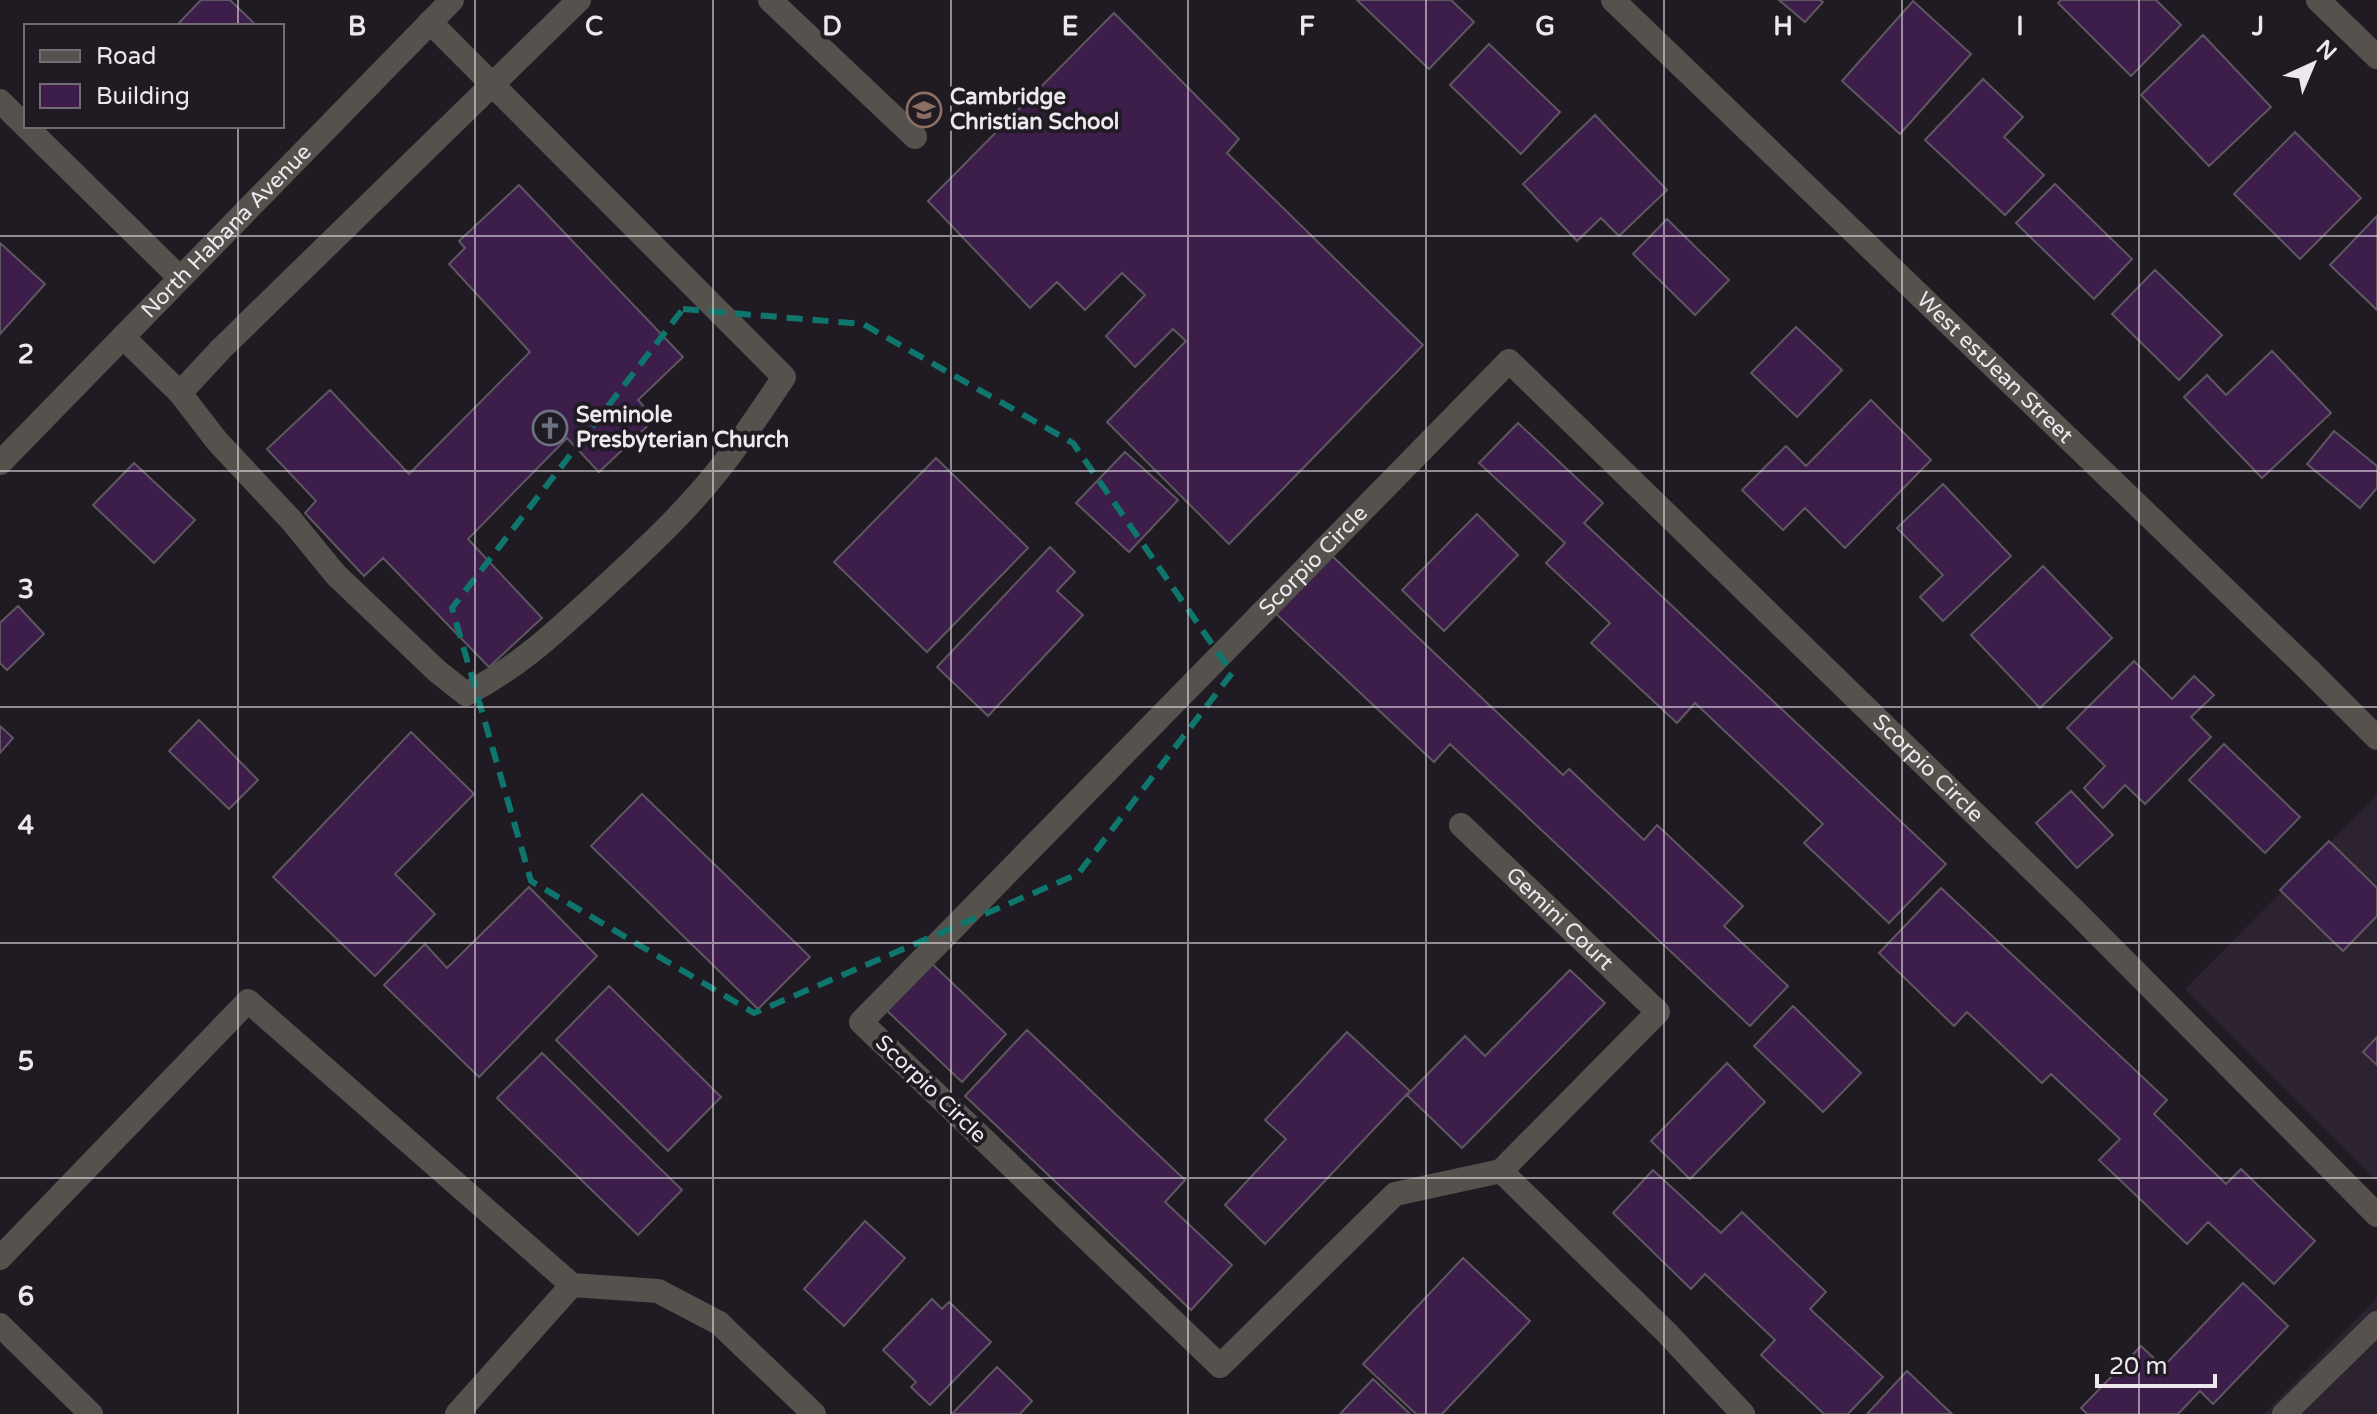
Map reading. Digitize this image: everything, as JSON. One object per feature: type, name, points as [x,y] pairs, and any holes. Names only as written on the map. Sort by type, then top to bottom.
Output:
[{"type":"street","name":"North Habana Avenue","points":[[0,463],[452,0]]},
{"type":"street","points":[[180,393],[221,349],[579,0]]},
{"type":"street","points":[[770,0],[915,137]]},
{"type":"street","name":"West estJean Street","points":[[1613,0],[2377,738]]},
{"type":"street","points":[[2318,0],[2377,57]]},
{"type":"street","points":[[123,337],[180,393],[217,441],[291,520],[336,575],[437,671],[466,694],[537,650],[682,511],[744,437],[784,377],[430,22]]},
{"type":"street","points":[[0,101],[24,125]]},
{"type":"street","points":[[27,128],[180,278]]},
{"type":"street","name":"Scorpio Circle","points":[[1501,1171],[1395,1194],[1220,1366],[861,1022],[1509,361],[2074,910],[2377,1215]]},
{"type":"street","name":"Gemini Court","points":[[1461,825],[1658,1012],[1501,1171]]},
{"type":"street","points":[[0,1258],[248,1001],[572,1285],[658,1291],[719,1323],[814,1414]]},
{"type":"street","points":[[1501,1171],[1666,1332],[1743,1414]]},
{"type":"street","points":[[457,1414],[572,1285]]},
{"type":"street","points":[[2284,1414],[2377,1323]]},
{"type":"street","points":[[0,1325],[91,1414]]},
{"type":"highlighted area","points":[[683,309],[863,324],[1073,443],[1232,673],[1078,874],[754,1013],[531,881],[452,608]]},
{"type":"shaded area","points":[[2377,795],[2377,1182],[2185,989]]},
{"type":"shaded area","points":[[2377,1298],[2377,1414],[2264,1414]]},
{"type":"building","points":[[201,0],[230,0],[255,24],[178,24]]},
{"type":"building","points":[[1357,0],[1451,0],[1474,22],[1429,69]]},
{"type":"building","points":[[1779,0],[1820,0],[1823,2],[1805,22]]},
{"type":"building","points":[[2061,0],[2156,0],[2181,25],[2131,76],[2058,3]]},
{"type":"building","points":[[1913,1],[1971,54],[1900,134],[1842,81]]},
{"type":"building","points":[[1114,13],[1239,139],[1227,153],[1423,345],[1229,544],[1107,422],[1186,341],[1173,329],[1135,367],[1106,336],[1145,295],[1122,273],[1085,310],[1057,282],[1030,308],[928,201]]},
{"type":"building","points":[[2203,35],[2271,107],[2209,166],[2141,95]]},
{"type":"building","points":[[1489,44],[1560,112],[1521,154],[1450,85]]},
{"type":"building","points":[[1983,79],[2023,117],[2004,137],[2044,175],[2005,215],[1925,140]]},
{"type":"building","points":[[1595,115],[1667,190],[1619,236],[1601,218],[1577,241],[1523,184]]},
{"type":"building","points":[[2295,132],[2361,198],[2300,259],[2234,194]]},
{"type":"building","points":[[2055,184],[2132,259],[2094,299],[2016,223]]},
{"type":"building","name":"Seminole Presbyterian Church","points":[[519,185],[683,357],[638,400],[655,419],[599,472],[567,438],[468,539],[542,618],[489,667],[383,558],[364,576],[305,513],[316,501],[267,449],[330,390],[409,474],[530,352],[449,264],[465,248],[459,241]]},
{"type":"building","points":[[2377,216],[2377,310],[2330,265]]},
{"type":"building","points":[[1667,219],[1729,280],[1695,315],[1633,254]]},
{"type":"building","points":[[0,243],[45,284],[0,334]]},
{"type":"building","points":[[2155,270],[2222,335],[2179,380],[2112,314]]},
{"type":"building","points":[[1796,327],[1842,370],[1797,417],[1751,373]]},
{"type":"building","points":[[2272,351],[2331,413],[2262,478],[2184,397],[2207,375],[2226,395]]},
{"type":"building","points":[[1871,400],[1931,460],[1845,548],[1805,508],[1783,530],[1742,490],[1786,446],[1806,466]]},
{"type":"building","points":[[1518,423],[1603,503],[1584,523],[1946,864],[1889,923],[1804,843],[1823,824],[1695,703],[1677,723],[1591,643],[1610,623],[1546,563],[1565,543],[1479,463]]},
{"type":"building","points":[[2334,431],[2377,466],[2377,488],[2360,508],[2307,464]]},
{"type":"building","points":[[1125,452],[1178,500],[1129,552],[1076,503]]},
{"type":"building","points":[[936,458],[1028,548],[927,652],[834,562]]},
{"type":"building","points":[[134,463],[195,520],[154,563],[93,505]]},
{"type":"building","points":[[1943,484],[2011,556],[1943,621],[1920,597],[1943,575],[1897,528]]},
{"type":"building","points":[[1477,514],[1518,555],[1444,631],[1402,590]]},
{"type":"building","points":[[1050,547],[1075,572],[1057,591],[1083,615],[988,716],[937,667]]},
{"type":"building","points":[[1329,553],[1563,775],[1569,769],[1644,840],[1657,825],[1743,906],[1724,926],[1788,986],[1750,1026],[1450,744],[1434,762],[1274,612]]},
{"type":"building","points":[[2043,566],[2112,638],[2040,708],[1971,635]]},
{"type":"building","points":[[18,606],[44,634],[7,670],[0,663],[0,623]]},
{"type":"building","points":[[2134,661],[2172,699],[2194,676],[2214,695],[2191,717],[2211,737],[2145,804],[2125,785],[2103,808],[2084,788],[2105,766],[2067,728]]},
{"type":"building","points":[[199,720],[258,780],[229,809],[169,751]]},
{"type":"building","points":[[0,726],[13,738],[0,753]]},
{"type":"building","points":[[411,732],[474,794],[395,874],[435,914],[375,976],[273,877]]},
{"type":"building","points":[[2224,744],[2300,817],[2265,853],[2189,780]]},
{"type":"building","points":[[2071,791],[2113,835],[2077,868],[2036,823]]},
{"type":"building","points":[[642,794],[810,957],[758,1009],[591,846]]},
{"type":"building","points":[[2329,841],[2377,888],[2377,916],[2343,951],[2280,890]]},
{"type":"building","points":[[529,887],[597,956],[479,1077],[384,985],[425,944],[447,968]]},
{"type":"building","points":[[1941,888],[2167,1100],[2154,1114],[2226,1184],[2241,1169],[2315,1241],[2274,1284],[2208,1222],[2187,1244],[2099,1160],[2120,1139],[2051,1074],[2042,1083],[1967,1012],[1954,1026],[1879,953]]},
{"type":"building","points":[[927,959],[1006,1034],[962,1082],[882,1006]]},
{"type":"building","points":[[1570,970],[1605,1003],[1462,1148],[1407,1095],[1465,1036],[1485,1056]]},
{"type":"building","points":[[609,986],[721,1097],[668,1151],[556,1040]]},
{"type":"building","points":[[1793,1006],[1861,1073],[1823,1112],[1754,1046]]},
{"type":"building","points":[[1027,1030],[1185,1180],[1165,1202],[1232,1265],[1191,1310],[965,1096]]},
{"type":"building","points":[[1347,1032],[1410,1091],[1265,1244],[1225,1205],[1286,1139],[1265,1120]]},
{"type":"building","points":[[2377,1037],[2377,1065],[2363,1052]]},
{"type":"building","points":[[542,1053],[682,1190],[638,1235],[497,1098]]},
{"type":"building","points":[[1727,1063],[1765,1102],[1690,1179],[1651,1141]]},
{"type":"building","points":[[1653,1170],[1721,1233],[1742,1212],[1826,1292],[1810,1309],[1883,1377],[1848,1414],[1824,1414],[1761,1355],[1775,1340],[1705,1274],[1691,1289],[1613,1213]]},
{"type":"building","points":[[865,1221],[905,1258],[844,1326],[804,1289]]},
{"type":"building","points":[[1463,1258],[1530,1321],[1442,1414],[1416,1414],[1363,1364]]},
{"type":"building","points":[[2243,1283],[2288,1326],[2213,1404],[2200,1391],[2178,1414],[2087,1414],[2081,1408],[2141,1346],[2163,1367]]},
{"type":"building","points":[[932,1299],[942,1309],[949,1302],[991,1342],[930,1405],[911,1387],[916,1382],[883,1350]]},
{"type":"building","points":[[997,1367],[1032,1401],[1020,1414],[952,1414]]},
{"type":"building","points":[[1907,1371],[1952,1414],[1867,1414]]},
{"type":"building","points":[[1373,1379],[1410,1414],[1340,1414]]},
{"type":"place","name":"Cambridge Christian School","points":[[924,110]]},
{"type":"place","name":"Seminole Presbyterian Church","points":[[550,428]]}]
